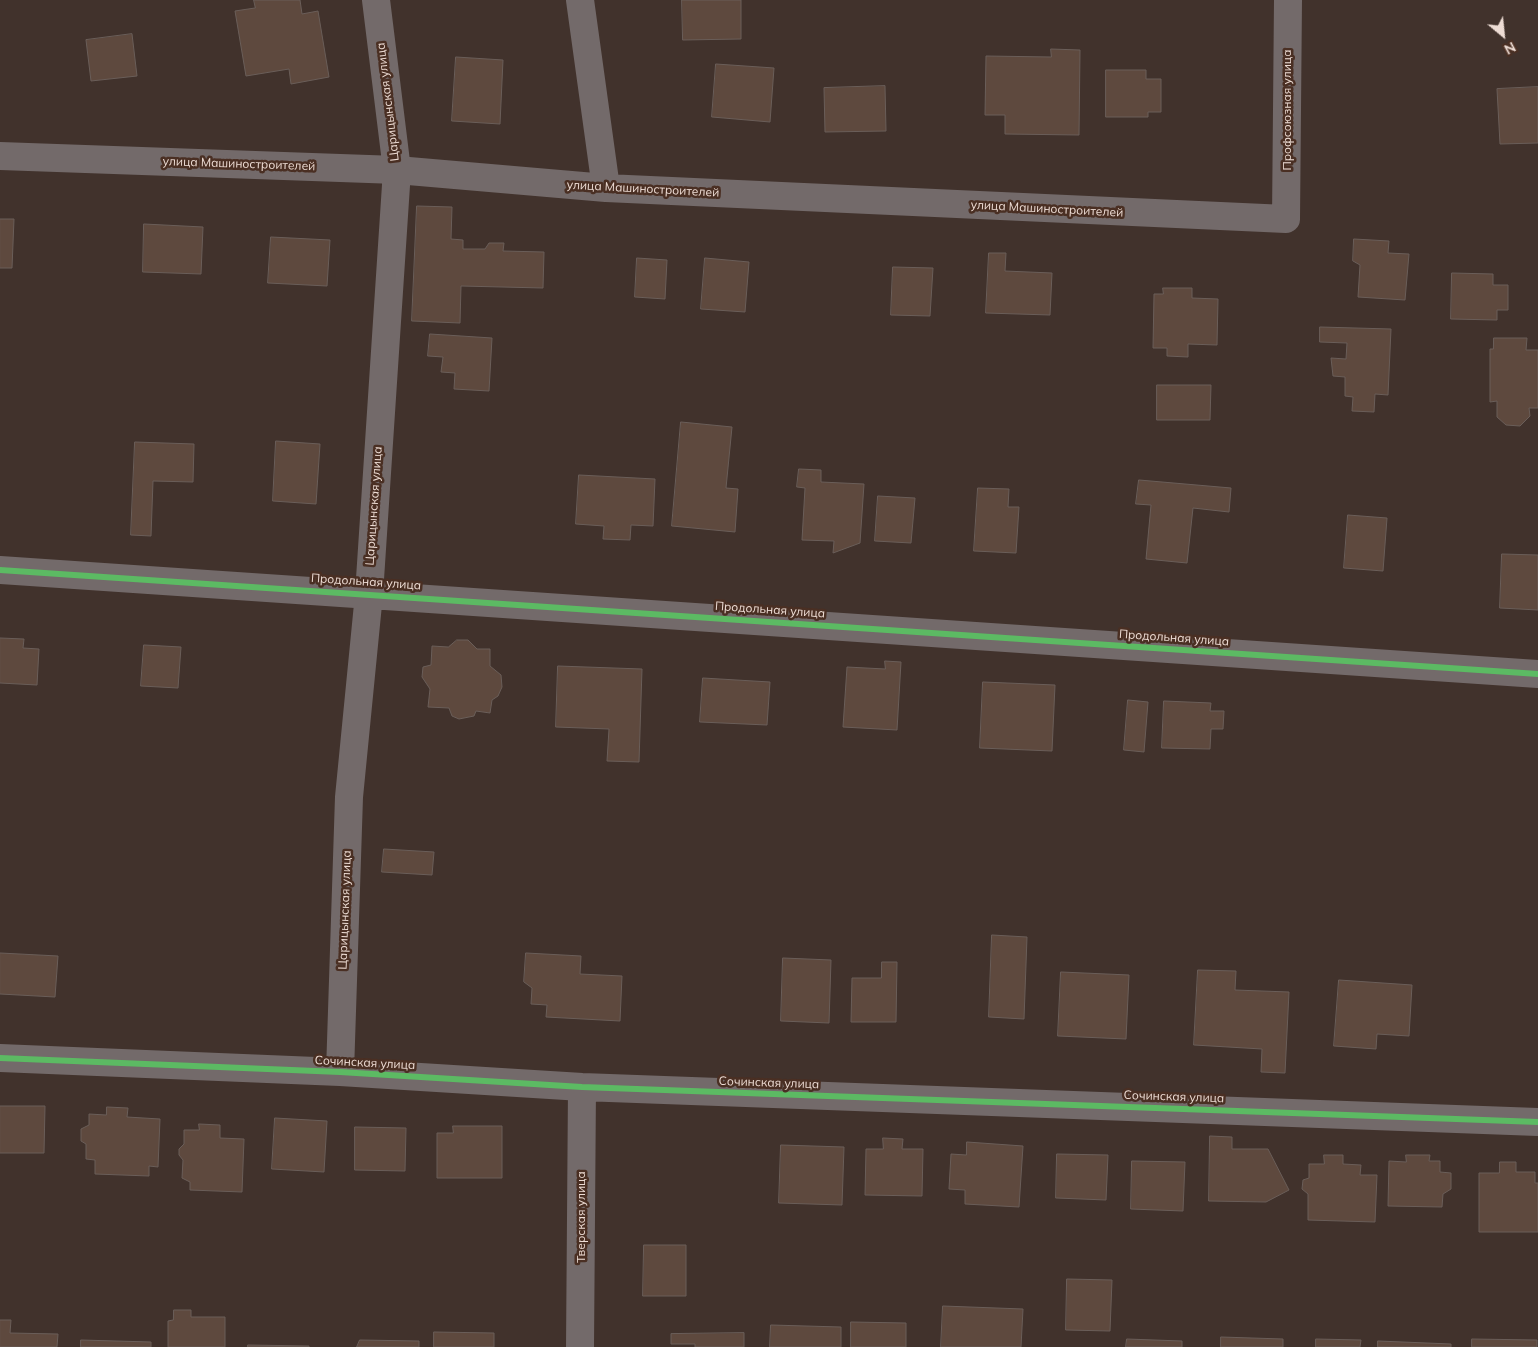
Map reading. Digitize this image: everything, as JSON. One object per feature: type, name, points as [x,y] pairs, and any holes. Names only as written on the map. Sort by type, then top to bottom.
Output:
[{"type":"street","name":"Царицынская улица","points":[[340,1072],[349,797],[368,594],[396,170],[376,0]]},
{"type":"street","points":[[580,0],[606,188]]},
{"type":"street","name":"Профсоюзная улица","points":[[1286,219],[1288,0]]},
{"type":"street","name":"улица Машиностроителей","points":[[0,156],[396,170],[606,188],[1286,219]]},
{"type":"street","name":"Продольная улица","points":[[0,570],[1538,674]]},
{"type":"street","name":"Сочинская улица","points":[[0,1058],[340,1072],[582,1087],[1538,1122]]},
{"type":"street","name":"Тверская улица","points":[[580,1347],[582,1087]]},
{"type":"building","points":[[254,0],[300,0],[302,14],[318,11],[329,77],[291,84],[289,69],[246,76],[235,11],[255,8]]},
{"type":"building","points":[[682,0],[741,0],[741,39],[683,40]]},
{"type":"building","points":[[132,34],[137,76],[91,81],[86,40]]},
{"type":"building","points":[[1051,49],[1080,50],[1079,135],[1005,134],[1005,115],[985,115],[986,56],[1051,57]]},
{"type":"building","points":[[456,57],[503,60],[500,124],[452,121]]},
{"type":"building","points":[[716,64],[774,68],[770,122],[712,117]]},
{"type":"building","points":[[1106,70],[1146,70],[1146,79],[1161,79],[1161,112],[1148,112],[1148,117],[1106,117]]},
{"type":"building","points":[[885,86],[886,131],[825,132],[824,88]]},
{"type":"building","points":[[1538,87],[1538,143],[1500,144],[1497,89]]},
{"type":"building","points":[[417,206],[452,207],[451,239],[463,240],[463,249],[485,249],[489,243],[504,243],[503,251],[544,252],[543,288],[461,286],[460,323],[412,321]]},
{"type":"building","points":[[0,219],[14,219],[12,268],[0,268]]},
{"type":"building","points":[[144,224],[203,227],[201,274],[143,272]]},
{"type":"building","points":[[271,237],[330,240],[327,286],[268,283]]},
{"type":"building","points":[[1354,239],[1389,241],[1388,253],[1409,254],[1405,300],[1358,297],[1360,265],[1353,261]]},
{"type":"building","points":[[989,253],[1006,253],[1005,271],[1052,273],[1050,315],[986,313]]},
{"type":"building","points":[[637,258],[667,260],[665,299],[635,297]]},
{"type":"building","points":[[705,258],[749,262],[745,312],[701,309]]},
{"type":"building","points":[[893,267],[933,268],[930,316],[891,315]]},
{"type":"building","points":[[1452,273],[1493,274],[1493,285],[1508,285],[1508,310],[1497,310],[1497,320],[1451,319]]},
{"type":"building","points":[[1163,288],[1192,288],[1192,298],[1218,299],[1217,345],[1188,344],[1188,357],[1167,356],[1167,348],[1153,348],[1154,294],[1163,294]]},
{"type":"building","points":[[1320,327],[1391,329],[1388,395],[1375,394],[1374,412],[1352,411],[1353,397],[1345,396],[1345,377],[1333,376],[1331,358],[1346,359],[1347,343],[1320,342]]},
{"type":"building","points":[[430,334],[492,338],[489,391],[454,389],[455,373],[441,372],[443,357],[428,356]]},
{"type":"building","points":[[1494,338],[1527,338],[1526,350],[1538,350],[1538,408],[1529,408],[1530,416],[1520,426],[1506,425],[1497,417],[1497,401],[1490,402],[1490,349],[1493,349]]},
{"type":"building","points":[[1157,385],[1211,385],[1210,420],[1157,420]]},
{"type":"building","points":[[681,422],[732,427],[726,488],[738,489],[735,532],[672,526]]},
{"type":"building","points":[[276,441],[320,444],[316,504],[273,501]]},
{"type":"building","points":[[135,442],[194,444],[193,482],[153,481],[151,536],[131,535]]},
{"type":"building","points":[[799,469],[821,470],[821,482],[864,484],[860,543],[833,553],[834,541],[802,540],[805,488],[797,487]]},
{"type":"building","points":[[579,475],[655,479],[653,526],[631,525],[630,540],[603,539],[604,526],[576,524]]},
{"type":"building","points":[[1139,480],[1231,488],[1229,512],[1193,508],[1187,563],[1146,559],[1151,505],[1136,504]]},
{"type":"building","points":[[978,488],[1009,489],[1008,507],[1019,507],[1016,553],[974,551]]},
{"type":"building","points":[[878,496],[915,498],[911,543],[875,541]]},
{"type":"building","points":[[1348,515],[1387,518],[1383,571],[1344,568]]},
{"type":"building","points":[[1502,554],[1538,555],[1538,610],[1500,608]]},
{"type":"building","points":[[0,638],[24,639],[23,648],[39,649],[37,685],[0,683]]},
{"type":"building","points":[[457,640],[468,640],[477,649],[490,649],[490,666],[501,675],[502,687],[498,696],[492,700],[490,713],[476,711],[474,716],[459,719],[452,716],[449,708],[428,707],[430,689],[422,677],[423,667],[431,665],[432,646],[448,647]]},
{"type":"building","points":[[144,645],[181,647],[178,688],[141,686]]},
{"type":"building","points":[[885,661],[901,662],[897,730],[843,727],[847,667],[885,669]]},
{"type":"building","points":[[558,666],[642,669],[639,762],[607,761],[609,729],[556,727]]},
{"type":"building","points":[[703,678],[770,682],[767,725],[700,722]]},
{"type":"building","points":[[983,682],[1055,685],[1052,751],[980,748]]},
{"type":"building","points":[[1128,700],[1148,702],[1144,752],[1124,750]]},
{"type":"building","points":[[1164,701],[1211,703],[1210,711],[1224,711],[1223,729],[1211,729],[1210,749],[1162,748]]},
{"type":"building","points":[[384,849],[434,852],[432,875],[382,872]]},
{"type":"building","points":[[992,935],[1027,937],[1024,1019],[989,1017]]},
{"type":"building","points":[[0,953],[58,956],[55,997],[0,994]]},
{"type":"building","points":[[526,953],[581,956],[580,974],[622,976],[620,1021],[546,1017],[547,1005],[531,1004],[532,988],[524,982]]},
{"type":"building","points":[[783,958],[831,960],[829,1023],[781,1021]]},
{"type":"building","points":[[882,962],[897,962],[896,1022],[851,1022],[852,978],[881,978]]},
{"type":"building","points":[[1198,970],[1236,971],[1235,990],[1289,992],[1285,1073],[1261,1072],[1262,1049],[1194,1045]]},
{"type":"building","points":[[1061,972],[1129,975],[1126,1039],[1058,1036]]},
{"type":"building","points":[[1339,980],[1412,985],[1409,1036],[1377,1034],[1376,1049],[1334,1046]]},
{"type":"building","points":[[0,1106],[45,1106],[44,1153],[0,1153]]},
{"type":"building","points":[[107,1107],[128,1108],[127,1117],[160,1119],[158,1167],[149,1166],[149,1176],[95,1174],[95,1160],[86,1159],[86,1144],[81,1141],[81,1129],[89,1125],[89,1114],[106,1115]]},
{"type":"building","points":[[275,1118],[327,1121],[324,1172],[272,1169]]},
{"type":"building","points":[[199,1124],[220,1125],[220,1138],[244,1139],[242,1192],[190,1190],[190,1182],[182,1178],[183,1160],[179,1155],[179,1149],[184,1144],[184,1130],[199,1130]]},
{"type":"building","points":[[453,1126],[502,1126],[502,1178],[437,1178],[437,1133],[453,1133]]},
{"type":"building","points":[[355,1127],[406,1128],[405,1171],[355,1170]]},
{"type":"building","points":[[1210,1136],[1232,1137],[1232,1149],[1268,1149],[1289,1190],[1266,1202],[1209,1201]]},
{"type":"building","points":[[883,1138],[903,1139],[902,1149],[923,1149],[922,1196],[865,1195],[866,1149],[883,1149]]},
{"type":"building","points":[[967,1142],[1023,1146],[1019,1207],[965,1204],[965,1190],[949,1189],[951,1154],[966,1155]]},
{"type":"building","points":[[781,1145],[844,1147],[842,1205],[779,1203]]},
{"type":"building","points":[[1057,1154],[1108,1155],[1106,1200],[1056,1198]]},
{"type":"building","points":[[1324,1155],[1343,1155],[1343,1164],[1361,1165],[1360,1175],[1377,1175],[1375,1222],[1308,1220],[1308,1194],[1302,1189],[1303,1180],[1309,1178],[1309,1164],[1324,1164]]},
{"type":"building","points":[[1406,1155],[1430,1155],[1429,1161],[1440,1161],[1440,1172],[1451,1173],[1451,1189],[1443,1194],[1442,1207],[1388,1206],[1389,1161],[1406,1162]]},
{"type":"building","points":[[1132,1161],[1185,1162],[1183,1211],[1131,1209]]},
{"type":"building","points":[[1500,1162],[1516,1162],[1516,1172],[1535,1172],[1535,1183],[1538,1183],[1538,1232],[1479,1232],[1479,1173],[1499,1173]]},
{"type":"building","points":[[644,1245],[686,1245],[686,1296],[643,1296]]},
{"type":"building","points":[[1067,1279],[1112,1280],[1110,1331],[1066,1330]]},
{"type":"building","points":[[943,1306],[1023,1309],[1021,1347],[941,1347]]},
{"type":"building","points":[[174,1310],[191,1310],[191,1317],[225,1317],[225,1347],[168,1347],[168,1321],[173,1320]]},
{"type":"building","points":[[0,1320],[11,1320],[10,1333],[58,1334],[57,1347],[0,1347]]},
{"type":"building","points":[[851,1322],[906,1323],[906,1347],[851,1347]]},
{"type":"building","points":[[771,1325],[841,1327],[841,1347],[770,1347]]},
{"type":"building","points":[[434,1332],[494,1333],[494,1347],[434,1347]]},
{"type":"building","points":[[744,1333],[744,1347],[695,1347],[695,1344],[671,1344],[671,1334]]},
{"type":"building","points":[[1221,1337],[1283,1339],[1283,1347],[1221,1347]]},
{"type":"building","points":[[1127,1339],[1182,1341],[1182,1347],[1126,1347]]},
{"type":"building","points":[[1316,1339],[1361,1340],[1360,1347],[1316,1347]]},
{"type":"building","points":[[1472,1339],[1537,1340],[1537,1347],[1472,1347]]},
{"type":"building","points":[[81,1340],[151,1342],[151,1347],[81,1347]]},
{"type":"building","points":[[360,1340],[419,1341],[419,1347],[357,1347]]},
{"type":"building","points":[[1378,1341],[1451,1344],[1451,1347],[1378,1347]]},
{"type":"building","points":[[248,1345],[309,1346],[309,1347],[248,1347]]},
{"type":"cycle path","points":[[0,570],[1538,674]]},
{"type":"cycle path","points":[[0,1058],[340,1072],[582,1087],[1538,1122]]}]
